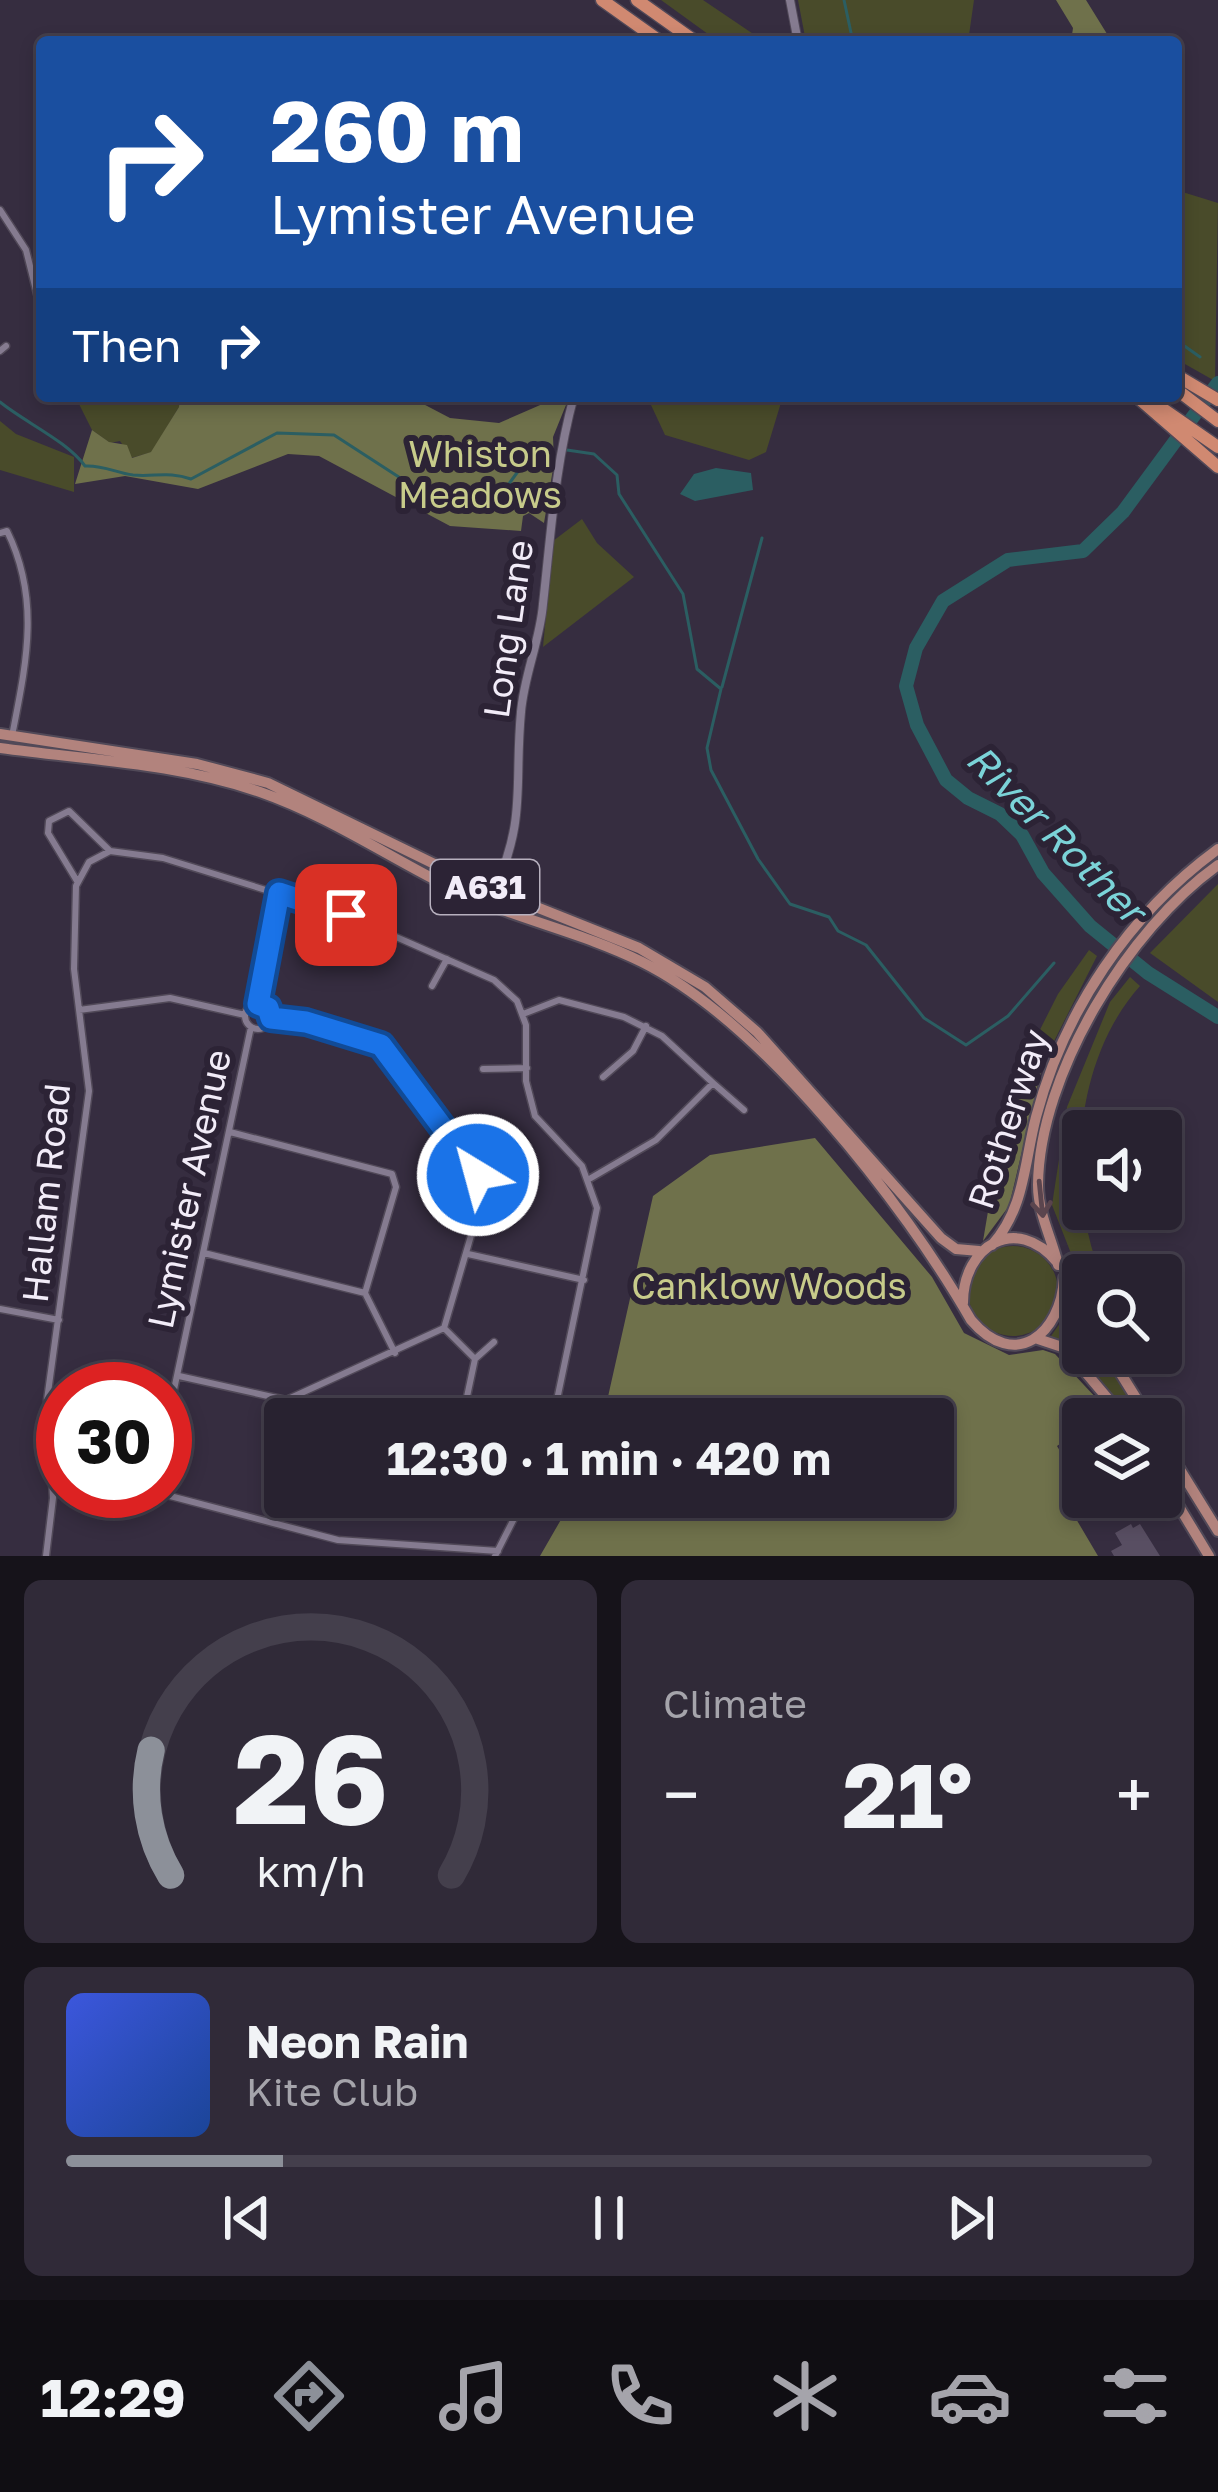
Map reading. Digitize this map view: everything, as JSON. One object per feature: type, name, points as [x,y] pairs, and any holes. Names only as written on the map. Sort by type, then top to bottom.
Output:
[{"type":"highway","points":[[602,0],[653,36]]},
{"type":"highway","points":[[637,0],[688,36]]},
{"type":"highway","points":[[1186,391],[1218,400]]},
{"type":"highway","points":[[1186,391],[1215,418]]},
{"type":"highway","points":[[1147,402],[1196,440],[1218,467]]},
{"type":"highway","points":[[1196,440],[1218,447]]},
{"type":"main road","name":"A631","points":[[6,735],[238,774],[297,795],[494,891],[639,948],[706,987],[787,1061],[949,1244],[979,1251]]},
{"type":"main road","name":"A631","points":[[0,748],[168,769],[263,793],[454,890],[639,961],[702,999],[783,1074],[904,1220],[964,1307]]},
{"type":"main road","name":"Rotherway","points":[[992,1245],[1017,1209],[1054,1064],[1076,1013],[1172,887],[1218,849]]},
{"type":"main road","name":"Rotherway","points":[[1131,941],[1218,865]]},
{"type":"main road","name":"Rotherway","points":[[1061,1271],[1041,1212],[1039,1168],[1074,1051],[1112,969]]},
{"type":"main road","points":[[903,1193],[904,1220]]},
{"type":"main road","points":[[1014,1239],[1030,1242],[1061,1271],[1061,1308],[1046,1332],[1011,1343],[993,1339],[978,1328],[964,1307],[966,1274],[979,1251],[1014,1239]]},
{"type":"main road","points":[[1034,1339],[1065,1348],[1107,1398]]},
{"type":"main road","points":[[1182,1473],[1218,1531]]},
{"type":"main road","points":[[1182,1512],[1208,1556]]},
{"type":"street","points":[[790,0],[797,36]]},
{"type":"street","points":[[0,210],[26,250],[36,290]]},
{"type":"street","name":"Long Lane","points":[[494,891],[519,823],[525,682],[543,607],[550,518],[572,402]]},
{"type":"street","points":[[4,532],[24,578],[31,628],[6,735]]},
{"type":"street","points":[[110,851],[69,811],[49,821],[48,833],[77,881],[89,862],[110,851],[163,858],[346,915],[447,958],[494,980],[523,1014],[535,1116],[589,1178],[596,1221],[558,1398]]},
{"type":"street","points":[[505,868],[519,893],[538,908]]},
{"type":"street","name":"A631","points":[[450,871],[481,876],[505,868]]},
{"type":"street","name":"Hallam Road","points":[[52,1362],[88,1105],[74,953],[77,881]]},
{"type":"street","name":"A631","points":[[494,891],[525,919]]},
{"type":"street","points":[[258,1004],[279,893]]},
{"type":"street","points":[[432,986],[447,958]]},
{"type":"street","points":[[80,1010],[170,998],[245,1015]]},
{"type":"street","points":[[523,1014],[559,1000],[646,1026],[744,1110]]},
{"type":"street","name":"Lymister Avenue","points":[[181,1362],[251,1027],[245,1015],[258,1004],[268,1008],[271,1018],[263,1028],[251,1027]]},
{"type":"street","points":[[192,1378],[278,1400],[298,1397],[444,1328],[468,1254],[482,1182],[381,1045],[306,1022],[271,1018]]},
{"type":"street","points":[[603,1077],[633,1051],[646,1026]]},
{"type":"street","points":[[483,1069],[527,1068]]},
{"type":"street","points":[[589,1178],[656,1139],[713,1083]]},
{"type":"street","points":[[230,1132],[392,1174],[396,1187],[365,1293],[395,1353]]},
{"type":"street","points":[[204,1252],[365,1293]]},
{"type":"street","points":[[468,1254],[584,1280]]},
{"type":"street","points":[[0,1309],[58,1320]]},
{"type":"street","points":[[444,1328],[475,1359]]},
{"type":"street","points":[[467,1398],[475,1359],[494,1343]]},
{"type":"street","points":[[192,1502],[338,1540],[497,1554],[515,1518]]},
{"type":"street","name":"Hallam Road","points":[[46,1556],[49,1518]]},
{"type":"shaded area","points":[[661,0],[703,0],[756,36],[711,36]]},
{"type":"shaded area","points":[[798,0],[974,0],[969,36],[805,36]]},
{"type":"shaded area","points":[[1182,192],[1218,203],[1215,381],[1182,362]]},
{"type":"shaded area","points":[[78,402],[179,402],[152,452],[131,458],[120,441],[110,443],[92,430]]},
{"type":"shaded area","points":[[781,402],[766,452],[749,460],[665,435],[651,405]]},
{"type":"shaded area","points":[[0,421],[16,434],[74,457],[74,492],[0,470]]},
{"type":"shaded area","points":[[413,447],[470,452],[505,449],[509,456],[487,468],[462,471],[425,461],[414,455]]},
{"type":"shaded area","points":[[716,468],[751,473],[753,490],[695,501],[680,494],[694,474]]},
{"type":"shaded area","points":[[582,519],[597,543],[634,577],[543,647],[553,541]]},
{"type":"shaded area","points":[[1218,884],[1218,1002],[1150,953]]},
{"type":"shaded area","points":[[1089,950],[1097,956],[1043,1063],[1008,1093],[1058,994]]},
{"type":"shaded area","points":[[1130,977],[1140,986],[1101,1051],[1085,1110],[1067,1110],[1067,1107],[1110,1002]]},
{"type":"shaded area","points":[[1062,1140],[1062,1230],[1088,1230],[1094,1254],[1071,1254],[1052,1205]]},
{"type":"shaded area","points":[[1013,1246],[1045,1259],[1058,1291],[1045,1323],[1013,1336],[981,1323],[968,1291],[981,1259]]},
{"type":"shaded area","points":[[1062,1320],[1062,1344],[1051,1336]]},
{"type":"shaded area","points":[[1095,1374],[1114,1374],[1130,1398],[1114,1398]]},
{"type":"green space","points":[[1056,0],[1086,0],[1108,36],[1072,36],[1073,28]]},
{"type":"green space","name":"Whiston Meadows","points":[[179,402],[419,402],[450,418],[499,423],[547,402],[567,402],[553,437],[554,463],[544,523],[529,513],[523,516],[521,531],[450,526],[319,456],[288,454],[198,489],[125,476],[75,484],[92,430],[109,442],[127,445],[132,458],[151,452]]},
{"type":"green space","points":[[1043,1063],[1009,1206],[983,1241],[1008,1093]]},
{"type":"green space","name":"Canklow Woods","points":[[815,1138],[932,1277],[964,1333],[1009,1355],[1043,1350],[1055,1354],[1062,1361],[1062,1374],[1074,1374],[1096,1398],[1062,1398],[1062,1443],[1057,1446],[1062,1454],[1062,1518],[1076,1518],[1098,1556],[540,1556],[562,1518],[954,1518],[954,1398],[608,1398],[653,1196],[710,1155]]},
{"type":"building","points":[[1131,1524],[1133,1528],[1140,1524],[1160,1556],[1114,1556],[1111,1551],[1122,1545],[1115,1533]]},
{"type":"waterway","points":[[844,0],[852,36]]},
{"type":"waterway","points":[[1182,344],[1200,357]]},
{"type":"waterway","name":"River Rother","points":[[1218,383],[1123,512],[1083,551],[1008,560],[943,601],[916,648],[906,686],[917,725],[946,780],[1000,814],[1022,835],[1043,873],[1090,926],[1148,973],[1218,1017]]},
{"type":"waterway","points":[[0,402],[57,440],[85,466],[133,475],[191,479],[277,433],[334,435],[442,505],[470,506],[503,492],[535,448],[548,444]]},
{"type":"waterway","points":[[567,450],[594,454],[617,475],[619,494],[683,594],[697,669],[721,689],[707,748],[711,770],[758,859],[790,904],[829,917],[838,931],[866,945],[924,1018],[966,1045],[1008,1016],[1054,963]]},
{"type":"waterway","points":[[722,687],[762,538]]},
{"type":"route","points":[[346,915],[279,893],[258,1004],[268,1008],[271,1018],[376,1041],[478,1175]]}]
